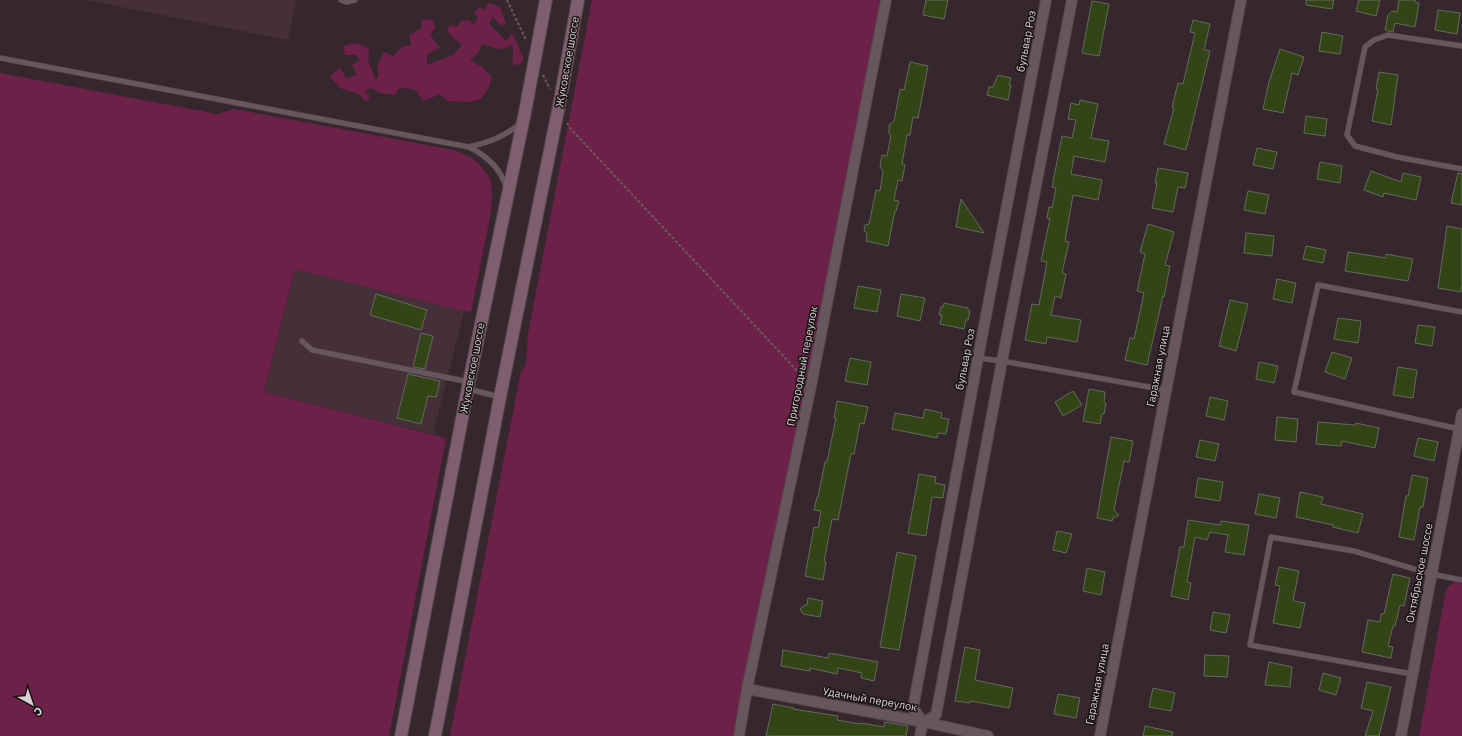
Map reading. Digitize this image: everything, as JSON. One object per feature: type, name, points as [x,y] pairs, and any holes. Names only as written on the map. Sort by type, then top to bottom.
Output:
[{"type":"main road","name":"Жуковское шоссе","points":[[401,736],[546,0]]},
{"type":"main road","name":"Жуковское шоссе","points":[[435,736],[500,397],[559,106],[578,0]]},
{"type":"street","name":"Пригородный переулок","points":[[739,736],[747,689],[811,386],[886,0]]},
{"type":"street","name":"бульвар Роз","points":[[923,721],[913,708],[1046,0]]},
{"type":"street","points":[[920,736],[923,721],[936,715],[1002,361],[1072,0]]},
{"type":"street","name":"Гаражная улица","points":[[1100,736],[1241,0]]},
{"type":"street","name":"Октябрьское шоссе","points":[[1401,736],[1462,414]]},
{"type":"street","name":"Удачный переулок","points":[[747,689],[923,721],[988,736]]},
{"type":"lane","points":[[342,0],[346,2],[355,0]]},
{"type":"lane","points":[[1462,46],[1388,35],[1374,40],[1365,47],[1347,134],[1355,146],[1397,157],[1462,169]]},
{"type":"lane","points":[[0,58],[469,147],[482,154],[496,168],[504,181],[508,193]]},
{"type":"lane","points":[[469,147],[496,140],[523,121]]},
{"type":"lane","points":[[1459,429],[1294,392],[1318,285],[1462,312]]},
{"type":"lane","points":[[302,341],[312,350],[469,386],[500,397]]},
{"type":"lane","points":[[978,358],[1166,390]]},
{"type":"lane","points":[[1412,674],[1250,645],[1271,536],[1354,551],[1431,574],[1462,580]]},
{"type":"path","points":[[507,0],[535,60],[570,128],[811,386]]},
{"type":"shaded area","points":[[86,0],[296,0],[288,40]]},
{"type":"shaded area","points":[[592,0],[883,0],[742,736],[450,736],[521,371],[526,365],[528,334]]},
{"type":"shaded area","points":[[488,3],[500,7],[506,23],[501,26],[493,17],[489,24],[506,41],[512,33],[524,59],[520,64],[513,65],[512,44],[508,47],[500,49],[482,44],[478,53],[470,60],[482,67],[492,77],[489,87],[481,99],[471,102],[447,101],[440,94],[424,101],[414,89],[399,88],[395,95],[380,93],[371,88],[364,92],[370,96],[366,102],[359,94],[340,88],[330,77],[340,67],[346,78],[357,75],[352,65],[360,60],[356,55],[345,55],[343,46],[356,43],[369,48],[368,60],[375,79],[378,78],[378,64],[384,52],[393,56],[402,47],[411,45],[409,35],[421,28],[421,20],[433,20],[435,28],[430,35],[440,48],[427,54],[427,65],[453,55],[462,45],[451,36],[447,29],[451,25],[458,27],[460,21],[469,20],[474,25],[478,17],[474,13],[479,7],[486,10]]},
{"type":"shaded area","points":[[0,73],[217,114],[234,109],[454,150],[472,158],[490,178],[492,198],[490,217],[471,312],[295,269],[264,392],[446,438],[389,736],[0,736]]},
{"type":"shaded area","points":[[295,269],[464,311],[433,434],[264,392]]},
{"type":"shaded area","points":[[1455,582],[1462,584],[1462,736],[1419,736],[1446,590]]},
{"type":"building","points":[[926,0],[948,0],[944,19],[923,15]]},
{"type":"building","points":[[1306,0],[1334,0],[1332,9],[1306,5]]},
{"type":"building","points":[[1359,0],[1380,0],[1376,16],[1356,11]]},
{"type":"building","points":[[1399,0],[1415,0],[1415,2],[1419,3],[1415,27],[1395,23],[1393,32],[1385,30],[1388,15],[1392,11],[1397,12]]},
{"type":"building","points":[[1092,1],[1109,4],[1099,56],[1082,53]]},
{"type":"building","points":[[1438,10],[1460,13],[1457,34],[1435,30]]},
{"type":"building","points":[[1193,20],[1210,24],[1204,50],[1210,51],[1186,150],[1164,144],[1174,108],[1172,107],[1178,83],[1183,84],[1195,33],[1190,32]]},
{"type":"building","points":[[1322,32],[1343,36],[1340,54],[1319,51]]},
{"type":"building","points":[[1280,49],[1304,57],[1298,75],[1292,73],[1283,113],[1263,109],[1269,82]]},
{"type":"building","points":[[910,62],[928,66],[918,118],[913,117],[910,135],[907,135],[902,164],[905,165],[902,181],[898,180],[894,200],[899,201],[895,211],[888,246],[866,241],[867,233],[864,231],[865,225],[869,224],[876,190],[880,191],[883,171],[880,167],[882,155],[887,156],[891,135],[889,134],[889,125],[894,121],[900,89],[904,90]]},
{"type":"building","points":[[1379,72],[1398,75],[1391,125],[1372,121],[1378,89],[1376,89]]},
{"type":"building","points":[[998,75],[1011,78],[1008,100],[987,95],[989,87],[993,87]]},
{"type":"building","points":[[1080,100],[1098,104],[1091,138],[1109,141],[1105,162],[1074,156],[1071,174],[1102,180],[1098,200],[1073,195],[1065,241],[1069,242],[1062,273],[1066,274],[1061,298],[1055,296],[1051,315],[1081,320],[1077,342],[1047,337],[1046,344],[1025,340],[1032,304],[1039,305],[1047,262],[1041,261],[1050,219],[1047,218],[1049,207],[1052,208],[1056,188],[1052,187],[1062,136],[1072,138],[1076,120],[1068,119],[1071,103],[1079,105]]},
{"type":"building","points":[[1306,116],[1327,119],[1325,136],[1304,133]]},
{"type":"building","points":[[1257,148],[1277,152],[1273,169],[1253,165]]},
{"type":"building","points":[[1320,162],[1342,166],[1340,183],[1317,179]]},
{"type":"building","points":[[1158,168],[1188,173],[1185,188],[1178,187],[1173,212],[1152,208],[1157,183],[1155,183]]},
{"type":"building","points":[[1371,171],[1401,182],[1403,173],[1421,177],[1416,200],[1384,193],[1383,197],[1364,190]]},
{"type":"building","points":[[1458,173],[1462,174],[1462,205],[1451,203]]},
{"type":"building","points":[[1248,191],[1269,195],[1265,214],[1244,210]]},
{"type":"building","points":[[961,199],[984,233],[956,227]]},
{"type":"building","points":[[1148,224],[1174,232],[1165,265],[1170,266],[1164,297],[1163,296],[1147,365],[1125,360],[1130,338],[1134,339],[1144,293],[1137,291],[1145,254],[1140,252]]},
{"type":"building","points":[[1447,226],[1462,229],[1461,292],[1438,288]]},
{"type":"building","points":[[1246,233],[1274,236],[1272,256],[1244,253]]},
{"type":"building","points":[[1306,246],[1326,250],[1323,263],[1303,259]]},
{"type":"building","points":[[1348,252],[1386,258],[1386,254],[1413,259],[1408,281],[1345,271]]},
{"type":"building","points":[[1277,279],[1296,283],[1292,303],[1273,299]]},
{"type":"building","points":[[858,286],[881,290],[877,312],[854,308]]},
{"type":"building","points":[[376,294],[427,310],[421,330],[370,315]]},
{"type":"building","points":[[901,294],[925,298],[920,321],[897,316]]},
{"type":"building","points":[[1230,300],[1248,304],[1236,351],[1219,346]]},
{"type":"building","points":[[944,303],[968,308],[970,311],[964,329],[940,324],[942,315],[939,315],[941,307],[943,307]]},
{"type":"building","points":[[1338,318],[1361,321],[1358,343],[1334,339]]},
{"type":"building","points":[[1418,325],[1435,327],[1432,346],[1415,343]]},
{"type":"building","points":[[421,333],[433,336],[425,369],[413,367]]},
{"type":"building","points":[[1332,352],[1352,358],[1345,379],[1325,372]]},
{"type":"building","points":[[850,358],[871,362],[867,385],[845,381]]},
{"type":"building","points":[[1259,362],[1278,366],[1274,383],[1256,379]]},
{"type":"building","points":[[1398,367],[1417,370],[1413,398],[1393,395]]},
{"type":"building","points":[[408,374],[440,381],[436,397],[428,396],[421,424],[397,418]]},
{"type":"building","points":[[1089,389],[1105,392],[1104,402],[1106,403],[1100,424],[1083,421]]},
{"type":"building","points":[[1073,391],[1082,405],[1063,416],[1055,402]]},
{"type":"building","points":[[1210,397],[1228,401],[1224,420],[1206,416]]},
{"type":"building","points":[[837,401],[868,407],[864,424],[860,423],[854,454],[851,454],[838,520],[832,519],[824,562],[826,562],[823,580],[805,576],[814,527],[818,528],[821,511],[814,510],[825,462],[827,462],[836,418],[834,418]]},
{"type":"building","points":[[925,409],[942,413],[941,418],[949,419],[946,434],[938,433],[937,438],[892,429],[895,413],[923,418]]},
{"type":"building","points":[[1277,417],[1298,419],[1296,442],[1275,440]]},
{"type":"building","points":[[1318,422],[1355,425],[1356,423],[1379,428],[1375,448],[1342,441],[1341,446],[1316,444]]},
{"type":"building","points":[[1111,437],[1133,441],[1129,462],[1124,461],[1114,510],[1119,515],[1113,518],[1112,521],[1097,518]]},
{"type":"building","points":[[1418,438],[1438,442],[1434,461],[1414,456]]},
{"type":"building","points":[[1200,440],[1219,444],[1215,461],[1196,457]]},
{"type":"building","points":[[919,474],[936,477],[935,483],[945,485],[943,498],[932,497],[926,536],[908,533]]},
{"type":"building","points":[[1412,475],[1428,478],[1423,507],[1420,507],[1414,540],[1399,537],[1406,496],[1408,496]]},
{"type":"building","points":[[1198,478],[1223,482],[1220,501],[1195,497]]},
{"type":"building","points":[[1300,492],[1323,497],[1321,504],[1363,514],[1358,533],[1333,527],[1333,525],[1296,517]]},
{"type":"building","points":[[1259,494],[1280,498],[1276,518],[1255,514]]},
{"type":"building","points":[[1188,520],[1220,525],[1221,521],[1249,525],[1244,555],[1225,552],[1228,535],[1210,532],[1207,540],[1195,537],[1187,582],[1191,583],[1188,600],[1171,596],[1180,547],[1184,547]]},
{"type":"building","points":[[1057,531],[1072,534],[1066,553],[1053,550]]},
{"type":"building","points":[[897,552],[916,556],[899,650],[880,647]]},
{"type":"building","points":[[1279,567],[1299,571],[1293,601],[1305,603],[1300,628],[1273,623],[1280,586],[1275,585]]},
{"type":"building","points":[[1087,568],[1105,572],[1101,595],[1083,591]]},
{"type":"building","points":[[1393,574],[1410,578],[1404,606],[1400,605],[1388,646],[1393,647],[1391,658],[1362,652],[1368,620],[1380,622],[1381,614],[1384,614]]},
{"type":"building","points":[[808,598],[823,601],[820,617],[803,614],[800,609],[807,605]]},
{"type":"building","points":[[1213,612],[1230,615],[1226,633],[1210,630]]},
{"type":"building","points":[[965,647],[980,650],[975,680],[1013,688],[1009,708],[971,701],[970,703],[955,701]]},
{"type":"building","points":[[783,650],[828,658],[829,653],[878,662],[874,681],[861,678],[862,673],[838,668],[837,674],[810,668],[810,671],[781,666]]},
{"type":"building","points":[[1205,655],[1229,656],[1227,677],[1204,676]]},
{"type":"building","points":[[1269,662],[1292,667],[1290,687],[1265,685]]},
{"type":"building","points":[[1323,673],[1341,678],[1336,695],[1319,690]]},
{"type":"building","points":[[1367,682],[1391,687],[1379,736],[1365,736],[1373,711],[1361,708]]},
{"type":"building","points":[[1153,688],[1175,693],[1171,711],[1149,707]]},
{"type":"building","points":[[1058,694],[1080,698],[1076,718],[1054,714]]},
{"type":"building","points":[[773,704],[794,708],[793,709],[838,716],[837,720],[860,724],[884,727],[885,722],[908,726],[906,736],[766,736]]},
{"type":"building","points":[[1145,726],[1173,732],[1172,736],[1143,736]]}]
